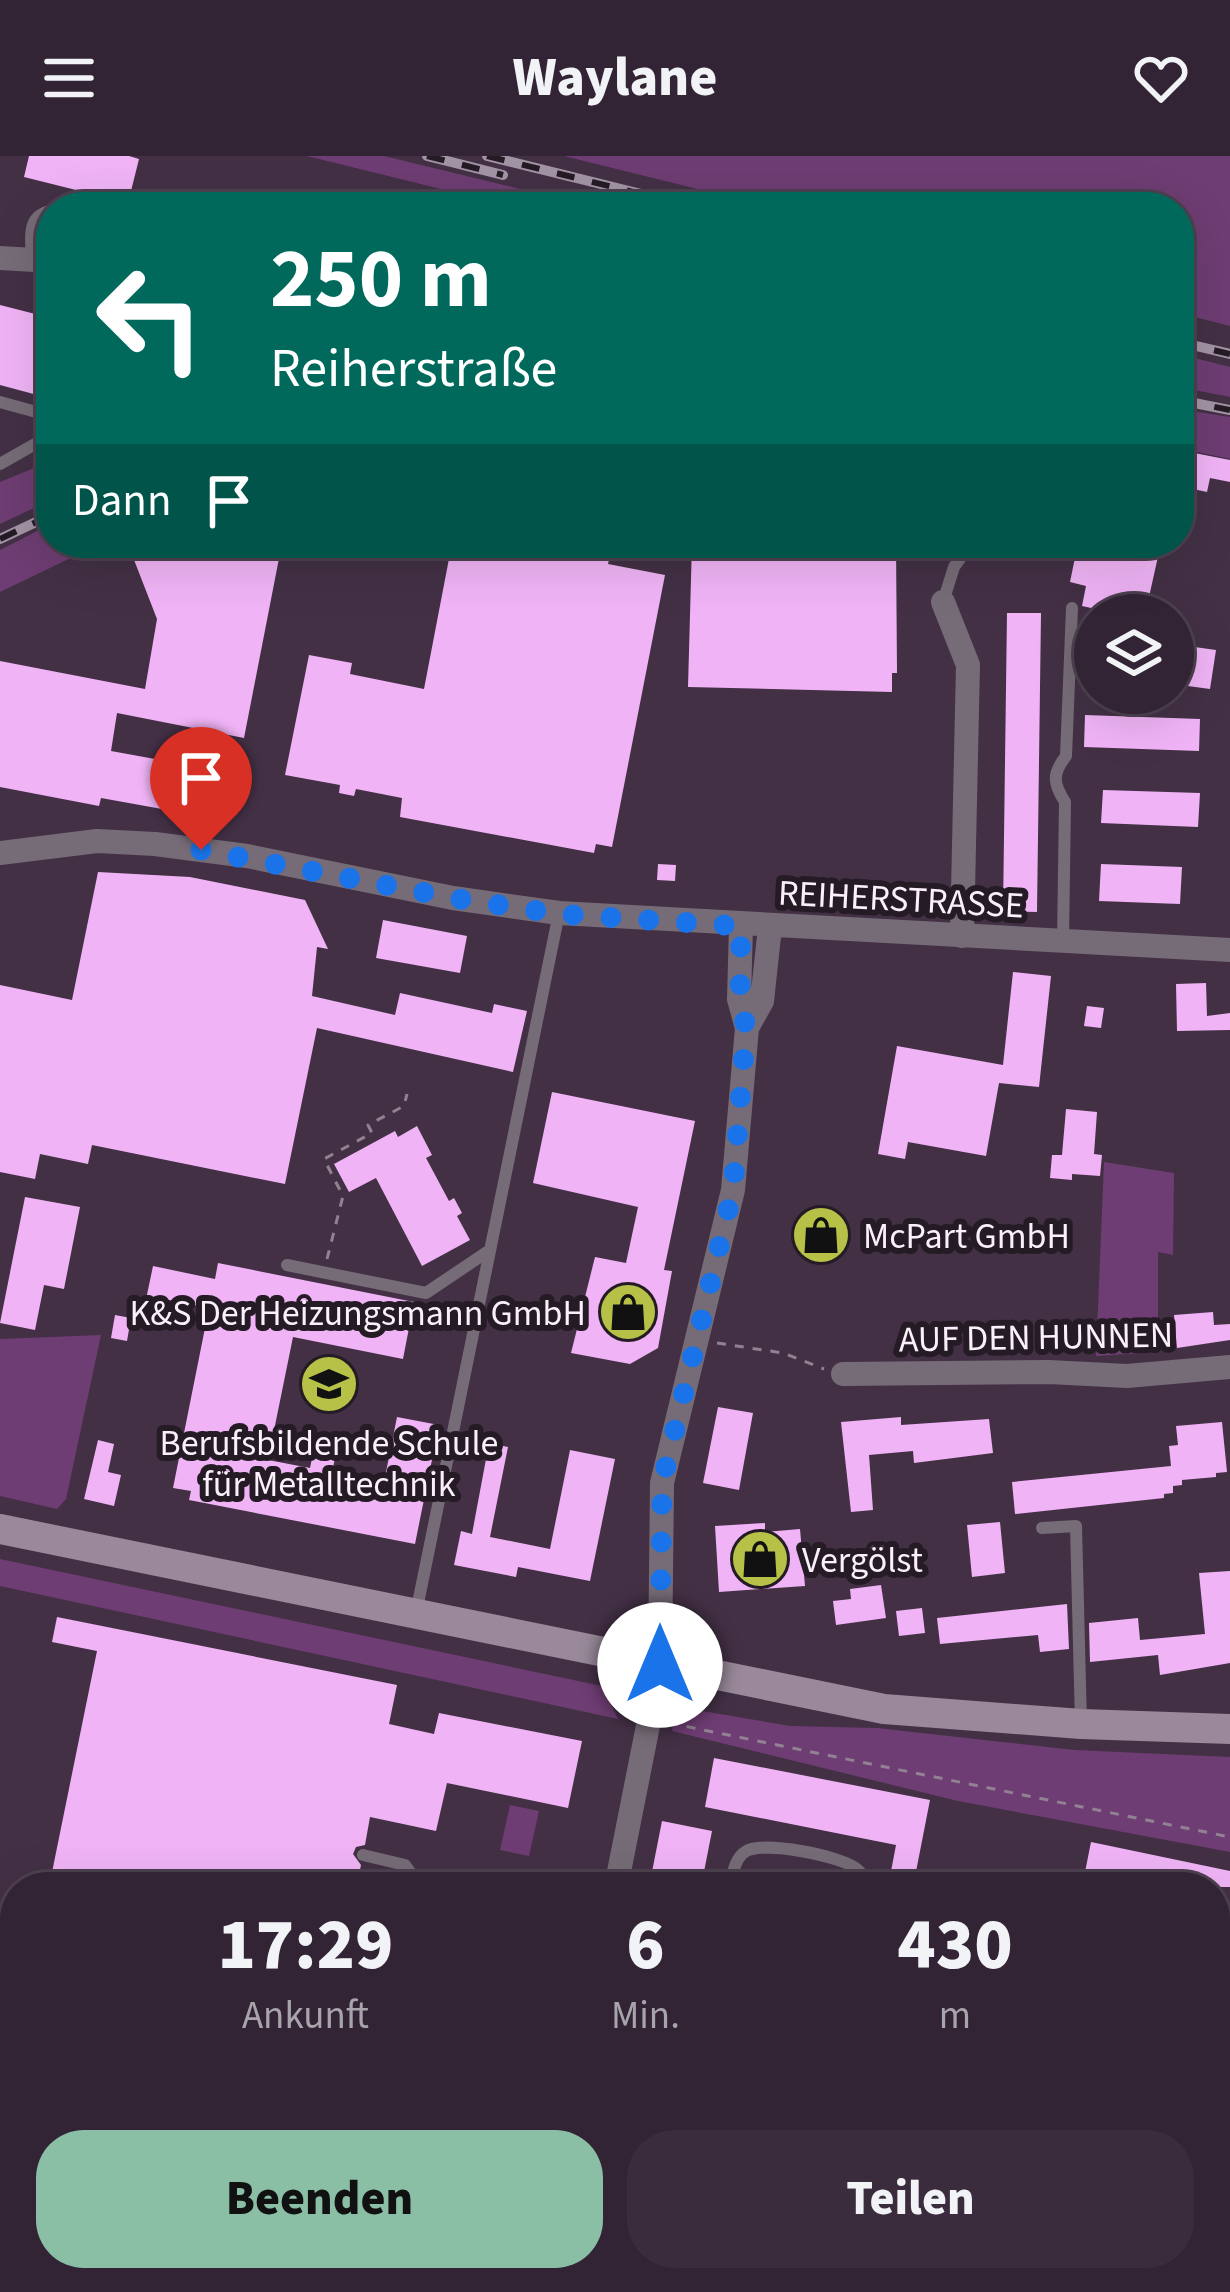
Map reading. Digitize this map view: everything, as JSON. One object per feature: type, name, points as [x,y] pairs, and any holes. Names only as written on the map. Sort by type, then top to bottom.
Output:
[{"type":"main road","points":[[0,1529],[884,1708],[1081,1724],[1230,1729]]},
{"type":"street","points":[[0,258],[36,261]]},
{"type":"street","points":[[944,602],[968,665],[962,936]]},
{"type":"street","name":"REIHERSTRASSE","points":[[0,853],[97,841],[155,844],[247,856],[453,898],[559,914],[1230,950]]},
{"type":"street","points":[[619,1872],[660,1665],[662,1483],[733,1190],[746,1028],[740,999],[741,926]]},
{"type":"street","points":[[746,1028],[762,1001],[770,927]]},
{"type":"street","name":"AUF DEN HUNNEN","points":[[843,1374],[1126,1376],[1230,1367]]},
{"type":"lane","points":[[0,403],[36,412]]},
{"type":"lane","points":[[0,464],[36,444]]},
{"type":"lane","points":[[944,602],[960,558]]},
{"type":"lane","points":[[1063,942],[1065,802],[1054,785],[1055,769],[1066,756],[1072,608]]},
{"type":"lane","points":[[416,1614],[559,914]]},
{"type":"lane","points":[[287,1265],[426,1293],[487,1252]]},
{"type":"lane","points":[[1042,1528],[1076,1526],[1081,1724]]},
{"type":"lane","points":[[733,1872],[746,1850],[773,1846],[849,1864],[859,1872]]},
{"type":"lane","points":[[363,1855],[405,1865],[409,1872]]},
{"type":"path","points":[[324,1272],[343,1196],[324,1159],[372,1133],[368,1124],[404,1106],[406,1094]]},
{"type":"path","points":[[695,1341],[783,1353],[843,1374]]},
{"type":"path","points":[[650,1719],[1230,1837]]},
{"type":"shaded area","points":[[307,156],[384,156],[532,192],[453,192]]},
{"type":"shaded area","points":[[564,156],[1230,156],[1230,326],[1194,317],[1194,192],[709,192]]},
{"type":"shaded area","points":[[1194,358],[1230,367],[1230,397],[1194,390]]},
{"type":"shaded area","points":[[1194,411],[1230,417],[1230,459],[1194,451]]},
{"type":"shaded area","points":[[36,467],[36,507],[0,524],[0,482]]},
{"type":"shaded area","points":[[36,532],[36,558],[71,558],[0,592],[0,550]]},
{"type":"shaded area","points":[[1104,1162],[1174,1173],[1173,1255],[1158,1252],[1158,1352],[1096,1356]]},
{"type":"shaded area","points":[[101,1335],[66,1499],[57,1509],[0,1496],[0,1339]]},
{"type":"shaded area","points":[[0,1559],[602,1686],[618,1719],[0,1586]]},
{"type":"shaded area","points":[[685,1708],[790,1726],[877,1728],[1075,1750],[1230,1757],[1230,1852],[958,1801],[672,1731],[675,1714]]},
{"type":"shaded area","points":[[510,1805],[539,1811],[529,1856],[500,1850]]},
{"type":"building","points":[[29,156],[139,159],[131,192],[84,192],[24,177]]},
{"type":"building","points":[[0,305],[36,314],[36,395],[0,385]]},
{"type":"building","points":[[1194,453],[1230,460],[1230,482],[1210,478],[1207,492],[1194,489]]},
{"type":"building","points":[[133,558],[279,558],[244,738],[117,713],[111,751],[232,773],[223,820],[101,798],[99,806],[0,787],[0,661],[145,689],[157,619]]},
{"type":"building","points":[[449,558],[609,558],[608,564],[665,575],[612,847],[596,844],[594,853],[400,817],[402,798],[356,789],[354,796],[339,793],[340,785],[285,775],[309,655],[352,663],[350,674],[424,689]]},
{"type":"building","points":[[692,558],[896,558],[897,673],[892,673],[892,692],[688,687]]},
{"type":"building","points":[[1075,558],[1158,558],[1150,594],[1084,594],[1086,586],[1070,582]]},
{"type":"building","points":[[1007,613],[1041,613],[1037,912],[1003,911]]},
{"type":"building","points":[[1194,647],[1216,650],[1210,689],[1194,687]]},
{"type":"building","points":[[1085,715],[1200,719],[1199,751],[1084,747]]},
{"type":"building","points":[[1103,790],[1200,793],[1198,827],[1101,823]]},
{"type":"building","points":[[658,864],[676,865],[675,881],[657,880]]},
{"type":"building","points":[[1101,864],[1182,867],[1180,904],[1099,901]]},
{"type":"building","points":[[98,872],[190,877],[305,900],[328,949],[317,947],[312,996],[395,1015],[400,993],[492,1013],[494,1004],[527,1011],[513,1072],[317,1028],[285,1184],[92,1145],[88,1164],[40,1154],[35,1179],[0,1172],[0,985],[72,1000]]},
{"type":"building","points":[[383,920],[467,936],[460,973],[376,958]]},
{"type":"building","points":[[1013,972],[1051,976],[1039,1087],[999,1083],[986,1156],[908,1142],[905,1159],[878,1154],[897,1046],[1003,1065]]},
{"type":"building","points":[[1206,983],[1207,1016],[1230,1013],[1230,1030],[1177,1031],[1176,984]]},
{"type":"building","points":[[1087,1006],[1104,1008],[1101,1028],[1084,1026]]},
{"type":"building","points":[[552,1092],[695,1121],[664,1270],[672,1271],[658,1348],[630,1364],[571,1353],[595,1257],[626,1263],[638,1207],[533,1183]]},
{"type":"building","points":[[1066,1109],[1097,1112],[1094,1154],[1102,1155],[1100,1176],[1050,1178],[1052,1155],[1062,1155]]},
{"type":"building","points":[[417,1126],[432,1155],[426,1158],[449,1201],[454,1198],[462,1213],[457,1216],[470,1240],[422,1266],[376,1178],[349,1192],[334,1164],[395,1131],[398,1137]]},
{"type":"building","points":[[25,1197],[80,1207],[64,1289],[44,1285],[35,1330],[0,1323]]},
{"type":"building","points":[[218,1263],[414,1302],[403,1359],[293,1337],[268,1460],[310,1468],[315,1444],[337,1449],[332,1472],[384,1482],[397,1417],[439,1425],[415,1544],[189,1500],[191,1491],[173,1488],[209,1308],[169,1300],[166,1314],[144,1309],[153,1266],[215,1279]]},
{"type":"building","points":[[1213,1312],[1214,1325],[1230,1324],[1230,1340],[1177,1348],[1174,1315]]},
{"type":"building","points":[[115,1315],[131,1318],[127,1341],[111,1338]]},
{"type":"building","points":[[718,1407],[753,1413],[739,1490],[703,1483]]},
{"type":"building","points":[[901,1417],[901,1425],[989,1419],[993,1453],[914,1463],[913,1451],[869,1455],[873,1510],[851,1512],[841,1422]]},
{"type":"building","points":[[1222,1422],[1227,1472],[1216,1473],[1216,1477],[1182,1480],[1164,1498],[1015,1514],[1012,1482],[1171,1466],[1169,1446],[1178,1445],[1176,1426]]},
{"type":"building","points":[[98,1440],[114,1444],[108,1472],[121,1475],[114,1506],[84,1499]]},
{"type":"building","points":[[489,1443],[508,1447],[490,1537],[550,1549],[570,1450],[615,1459],[590,1581],[518,1567],[516,1577],[454,1565],[461,1531],[472,1534]]},
{"type":"building","points":[[1000,1522],[1005,1573],[972,1577],[967,1525]]},
{"type":"building","name":"Vergölst","points":[[765,1523],[765,1532],[800,1529],[805,1586],[719,1592],[715,1526]]},
{"type":"building","points":[[1230,1571],[1230,1663],[1160,1675],[1158,1655],[1090,1662],[1089,1623],[1138,1618],[1140,1640],[1205,1634],[1199,1573]]},
{"type":"building","points":[[881,1585],[886,1618],[836,1625],[833,1601],[851,1599],[850,1589]]},
{"type":"building","points":[[1067,1604],[1069,1649],[1040,1652],[1038,1635],[940,1644],[937,1618]]},
{"type":"building","points":[[922,1608],[925,1633],[899,1636],[896,1611]]},
{"type":"building","points":[[57,1617],[397,1685],[389,1724],[434,1734],[439,1713],[582,1741],[568,1808],[447,1783],[436,1831],[370,1817],[365,1845],[356,1847],[353,1854],[361,1865],[359,1872],[52,1872],[97,1651],[52,1642]]},
{"type":"building","points":[[714,1758],[930,1800],[916,1872],[891,1872],[896,1845],[705,1807]]},
{"type":"building","points":[[662,1821],[712,1831],[704,1872],[652,1872]]},
{"type":"building","points":[[1091,1842],[1230,1871],[1230,1872],[1085,1872]]},
{"type":"railway","points":[[427,156],[503,175]]},
{"type":"railway","points":[[487,156],[633,192]]},
{"type":"railway","points":[[1194,346],[1230,354]]},
{"type":"railway","points":[[1194,403],[1230,410]]},
{"type":"railway","points":[[0,539],[36,522]]},
{"type":"place","name":"McPart GmbH","points":[[821,1235]]},
{"type":"place","name":"K&S Der Heizungsmann GmbH","points":[[628,1312]]},
{"type":"place","name":"Berufsbildende Schule für Metalltechnik","points":[[329,1384]]},
{"type":"place","name":"Vergölst","points":[[760,1559]]},
{"type":"route","points":[[201,850],[559,914],[741,926],[740,999],[746,1028],[733,1190],[662,1483],[660,1665]]}]
